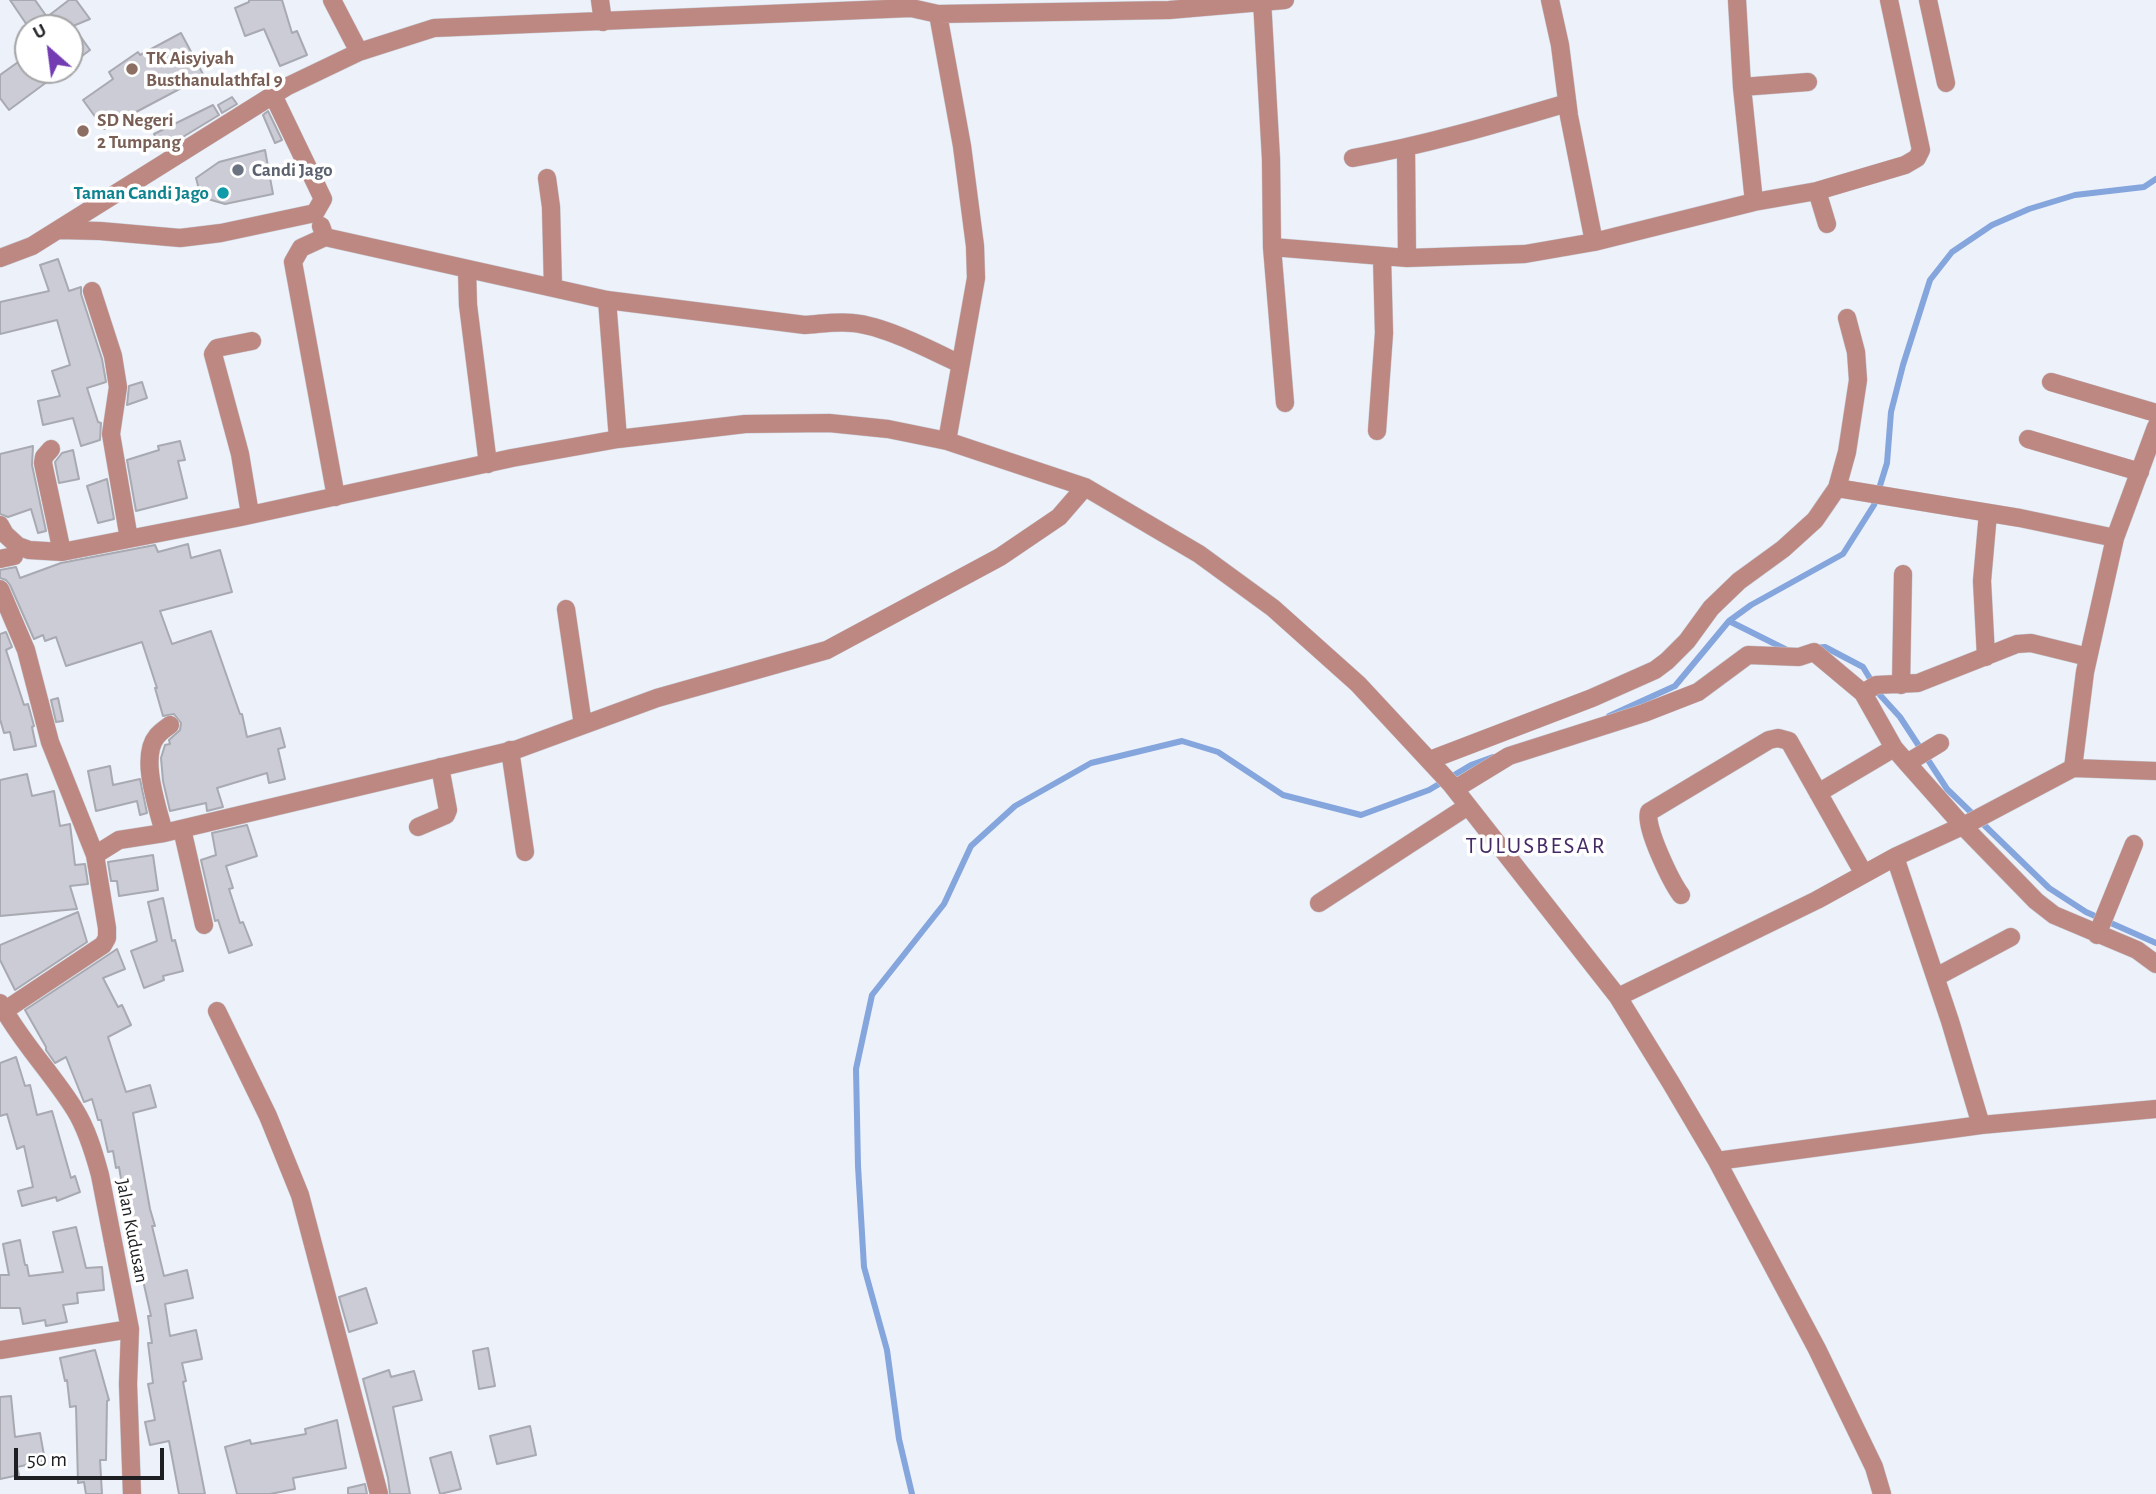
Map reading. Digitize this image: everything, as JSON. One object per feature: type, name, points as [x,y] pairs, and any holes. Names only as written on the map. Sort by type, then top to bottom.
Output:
[{"type":"street","points":[[332,0],[359,51]]},
{"type":"street","points":[[600,0],[603,22]]},
{"type":"street","points":[[0,258],[32,246],[59,230],[273,95],[359,51],[434,28],[603,22],[782,7],[911,4],[938,14],[1285,0]]},
{"type":"street","points":[[1550,0],[1594,242]]},
{"type":"street","points":[[1737,0],[1742,87],[1755,202]]},
{"type":"street","points":[[1272,247],[1407,258],[1525,254],[1594,242],[1755,202],[1817,191],[1905,165],[1917,158],[1921,150],[1889,0]]},
{"type":"street","points":[[1928,0],[1946,83]]},
{"type":"street","points":[[1262,1],[1271,159],[1272,247],[1285,403]]},
{"type":"street","points":[[938,14],[962,146],[975,246],[976,278],[947,442]]},
{"type":"street","points":[[1742,87],[1808,82]]},
{"type":"street","points":[[59,230],[180,238],[220,233],[315,213],[323,199],[273,95]]},
{"type":"street","points":[[1353,158],[1456,136],[1567,103]]},
{"type":"street","points":[[1406,148],[1407,258]]},
{"type":"street","points":[[547,178],[551,207],[553,288]]},
{"type":"street","points":[[1817,191],[1826,224]]},
{"type":"street","points":[[315,213],[325,237]]},
{"type":"street","points":[[336,497],[293,262],[301,248],[325,237],[607,300],[805,325],[856,323],[878,329],[960,364]]},
{"type":"street","points":[[1377,431],[1384,333],[1381,257]]},
{"type":"street","points":[[467,269],[468,305],[488,464]]},
{"type":"street","points":[[92,291],[113,356],[118,387],[111,434],[129,539]]},
{"type":"street","points":[[607,300],[618,439]]},
{"type":"street","points":[[1430,760],[1591,698],[1654,670],[1667,661],[1720,599],[1815,520],[1837,488],[1847,452],[1858,380],[1856,352],[1847,318]]},
{"type":"street","points":[[250,514],[240,454],[213,354],[217,348],[253,341]]},
{"type":"street","points":[[2051,382],[2156,413]]},
{"type":"street","points":[[0,525],[18,546],[29,550],[62,552],[618,439],[745,425],[829,423],[888,429],[947,442],[1085,487],[1199,554],[1273,608],[1358,684],[1430,760],[1468,806],[1618,997],[1717,1161],[1817,1349],[1874,1466],[1882,1494]]},
{"type":"street","points":[[2073,768],[2088,657],[2115,538],[2156,428]]},
{"type":"street","points":[[2028,439],[2140,472]]},
{"type":"street","points":[[51,449],[44,457],[43,463],[62,552]]},
{"type":"street","points":[[95,855],[119,840],[182,829],[510,750],[657,698],[827,650],[1000,557],[1059,517],[1085,487]]},
{"type":"street","points":[[1837,488],[1988,513],[2115,538]]},
{"type":"street","points":[[1986,657],[1982,589],[1988,513]]},
{"type":"street","points":[[1901,685],[1903,574]]},
{"type":"street","points":[[0,589],[26,650],[50,742],[95,855],[107,928],[107,938],[103,945],[2,1007]]},
{"type":"street","points":[[566,609],[583,725]]},
{"type":"street","points":[[1869,689],[1919,683],[2017,644],[2032,643],[2088,657]]},
{"type":"street","points":[[1449,782],[1509,756],[1644,713],[1698,692],[1748,655],[1799,657],[1814,652],[1869,689],[1894,748]]},
{"type":"street","points":[[164,833],[149,769],[149,750],[157,736],[170,725]]},
{"type":"street","points":[[1681,895],[1647,820],[1649,811],[1769,740],[1778,738],[1789,741],[1864,874]]},
{"type":"street","points":[[1818,793],[1894,748],[1922,754],[2036,901],[2054,915],[2101,925],[2156,964]]},
{"type":"street","points":[[510,750],[525,852]]},
{"type":"street","points":[[418,827],[439,819],[446,815],[448,810],[440,767]]},
{"type":"street","points":[[1618,997],[1817,900],[1895,857],[2073,768],[2156,771]]},
{"type":"street","points":[[1319,903],[1468,806]]},
{"type":"street","points":[[182,829],[204,925]]},
{"type":"street","points":[[2101,925],[2134,844]]},
{"type":"street","points":[[1895,857],[1936,977],[1981,1125]]},
{"type":"street","points":[[1936,977],[2011,937]]},
{"type":"street","name":"Jalan Kudusan","points":[[2,1007],[76,1111],[94,1152],[109,1214],[130,1329],[128,1384],[132,1494]]},
{"type":"street","points":[[217,1011],[268,1116],[300,1195],[379,1494]]},
{"type":"street","points":[[1717,1161],[1981,1125],[2156,1109]]},
{"type":"street","points":[[0,1350],[130,1329]]},
{"type":"building","points":[[10,0],[35,0],[45,14],[20,14]]},
{"type":"building","points":[[69,0],[76,0],[90,19],[84,21],[84,14],[51,14]]},
{"type":"building","points":[[249,0],[282,0],[292,33],[297,31],[307,55],[280,66],[264,29],[245,36],[235,8]]},
{"type":"building","points":[[181,33],[204,76],[104,129],[83,100],[113,79],[109,72],[138,52],[140,55]]},
{"type":"building","points":[[84,42],[90,50],[84,54]]},
{"type":"building","points":[[14,65],[14,84],[44,84],[9,110],[0,98],[0,75]]},
{"type":"building","points":[[232,97],[237,104],[222,113],[218,105]]},
{"type":"building","points":[[213,105],[219,115],[163,149],[154,134]]},
{"type":"building","points":[[268,111],[282,140],[275,143],[263,115]]},
{"type":"building","name":"Candi Jago","points":[[265,150],[273,194],[225,204],[201,197],[196,178],[219,162]]},
{"type":"building","points":[[58,259],[69,291],[81,287],[106,382],[87,388],[98,422],[101,423],[100,440],[81,446],[73,418],[43,425],[38,401],[60,396],[52,371],[70,365],[57,320],[0,334],[0,302],[49,291],[40,265]]},
{"type":"building","points":[[142,382],[147,398],[127,405],[129,386]]},
{"type":"building","points":[[180,441],[185,460],[178,461],[187,498],[136,511],[127,460],[159,450],[158,446]]},
{"type":"building","points":[[33,446],[32,465],[46,531],[38,533],[31,509],[8,517],[0,514],[0,454]]},
{"type":"building","points":[[73,450],[79,479],[59,483],[55,462],[62,453]]},
{"type":"building","points":[[107,479],[114,519],[98,523],[87,486]]},
{"type":"building","points":[[188,544],[191,558],[220,550],[232,592],[160,611],[172,644],[211,631],[242,714],[247,737],[280,728],[285,747],[278,749],[285,779],[269,783],[267,773],[217,788],[223,807],[207,811],[206,803],[170,811],[161,758],[165,745],[170,744],[169,740],[180,730],[181,723],[174,714],[163,716],[142,642],[66,666],[56,637],[45,641],[43,635],[34,639],[10,585],[0,578],[0,570],[16,567],[20,578],[61,563],[155,545],[158,552]]},
{"type":"building","points":[[6,632],[12,647],[6,650],[24,705],[28,704],[36,746],[14,750],[10,732],[4,733],[0,719],[0,634]]},
{"type":"building","points":[[58,698],[63,721],[56,722],[51,700]]},
{"type":"building","points":[[110,766],[113,785],[140,779],[147,813],[140,815],[137,801],[96,811],[88,771]]},
{"type":"building","points":[[27,774],[32,796],[54,791],[60,826],[70,824],[75,865],[85,864],[88,884],[70,886],[77,909],[0,916],[0,780]]},
{"type":"building","points":[[247,825],[257,856],[226,866],[233,888],[229,889],[240,923],[243,922],[252,945],[229,953],[218,920],[215,921],[201,860],[216,855],[212,833]]},
{"type":"building","points":[[153,855],[158,890],[119,896],[117,881],[111,881],[108,862]]},
{"type":"building","points":[[163,898],[172,941],[175,940],[183,971],[163,976],[164,980],[144,988],[131,951],[157,941],[148,902]]},
{"type":"building","points":[[78,912],[87,942],[15,990],[0,960],[0,945]]},
{"type":"building","points":[[117,949],[125,969],[103,978],[118,1007],[122,1005],[131,1025],[108,1037],[126,1092],[150,1085],[156,1107],[133,1113],[155,1226],[152,1226],[164,1276],[187,1270],[193,1298],[165,1304],[170,1336],[196,1330],[202,1359],[182,1363],[186,1381],[183,1382],[205,1494],[179,1494],[169,1441],[150,1445],[145,1422],[155,1420],[148,1384],[153,1383],[148,1343],[152,1343],[148,1316],[151,1316],[132,1231],[126,1233],[122,1215],[127,1214],[119,1167],[116,1168],[113,1151],[108,1152],[101,1120],[98,1120],[92,1099],[84,1102],[66,1057],[55,1063],[25,1010]]},
{"type":"building","points":[[16,1057],[25,1086],[30,1085],[37,1115],[52,1111],[71,1178],[75,1176],[80,1192],[57,1201],[56,1197],[22,1206],[18,1191],[33,1187],[24,1146],[17,1149],[7,1114],[0,1116],[0,1063]]},
{"type":"building","points":[[76,1227],[86,1268],[102,1267],[104,1290],[77,1293],[78,1303],[63,1305],[67,1322],[46,1326],[45,1320],[23,1324],[20,1308],[0,1308],[0,1275],[9,1275],[3,1244],[20,1240],[29,1276],[63,1272],[53,1232]]},
{"type":"building","points":[[366,1288],[377,1323],[349,1332],[339,1297]]},
{"type":"building","points":[[488,1348],[495,1386],[479,1389],[473,1351]]},
{"type":"building","points":[[95,1350],[109,1400],[106,1460],[100,1460],[102,1494],[86,1494],[84,1482],[78,1483],[76,1406],[70,1407],[67,1380],[65,1381],[60,1358]]},
{"type":"building","points":[[389,1370],[391,1377],[414,1371],[422,1400],[393,1407],[410,1494],[390,1494],[363,1379]]},
{"type":"building","points":[[11,1396],[15,1437],[40,1433],[45,1461],[17,1467],[19,1475],[0,1479],[0,1397]]},
{"type":"building","points":[[337,1420],[346,1468],[293,1478],[295,1489],[270,1494],[237,1494],[225,1447],[250,1440],[251,1444],[306,1434],[305,1429]]},
{"type":"building","points":[[530,1426],[536,1455],[497,1464],[490,1436]]},
{"type":"building","points":[[451,1452],[461,1489],[440,1494],[430,1458]]},
{"type":"building","points":[[365,1484],[367,1494],[348,1494],[348,1488]]},
{"type":"waterway","points":[[1609,716],[1675,686],[1729,621],[1751,605],[1843,554],[1874,505],[1887,463],[1891,412],[1903,365],[1930,280],[1952,252],[1992,225],[2029,209],[2075,195],[2144,187],[2156,179]]},
{"type":"waterway","points":[[1729,621],[1787,650]]},
{"type":"waterway","points":[[1815,648],[1825,647],[1863,667],[1880,695],[1900,717],[1947,789],[2049,888],[2086,912],[2156,943]]},
{"type":"waterway","points":[[912,1494],[899,1439],[887,1350],[864,1267],[856,1069],[872,995],[944,904],[971,846],[1015,806],[1091,763],[1182,741],[1218,752],[1283,795],[1361,815],[1429,790],[1471,765],[1493,757]]},
{"type":"place","name":"TK Aisyiyah Busthanulathfal 9","points":[[132,69]]},
{"type":"place","name":"SD Negeri 2 Tumpang","points":[[83,131]]},
{"type":"place","name":"Candi Jago","points":[[238,170]]},
{"type":"place","name":"Taman Candi Jago","points":[[223,193]]},
{"type":"district","name":"TULUSBESAR","points":[[1536,846]]}]
